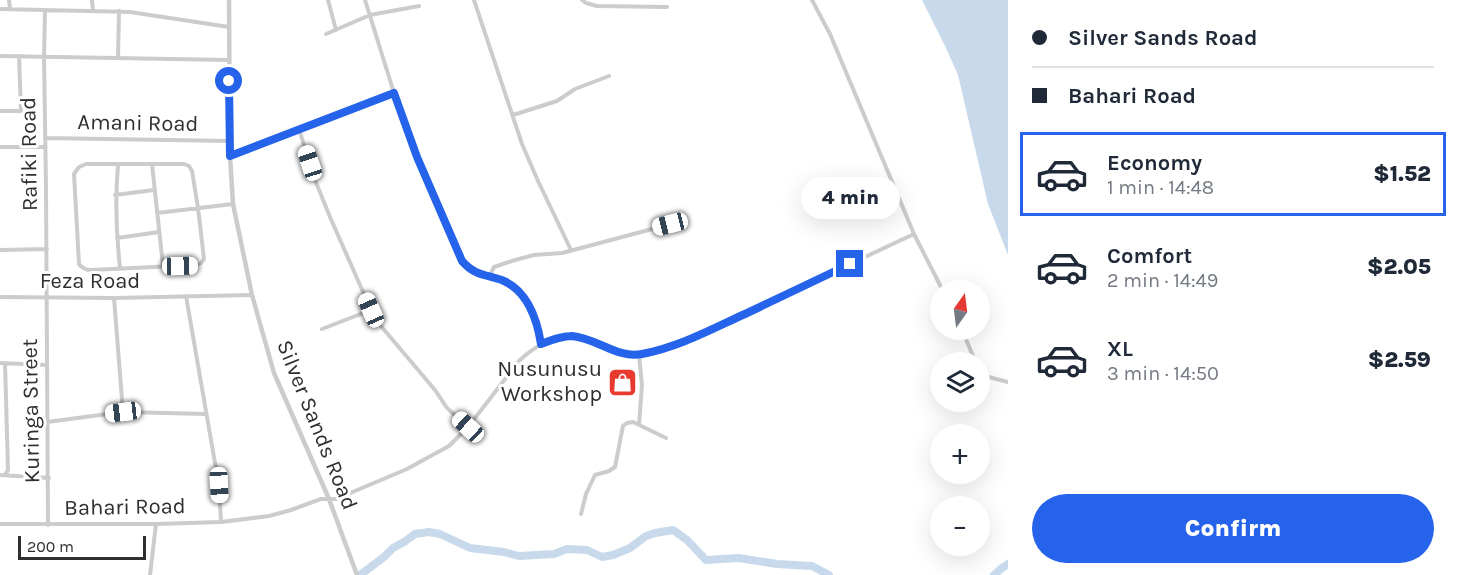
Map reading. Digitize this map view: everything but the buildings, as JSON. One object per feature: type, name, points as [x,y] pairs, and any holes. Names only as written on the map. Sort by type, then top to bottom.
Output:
[{"type":"street","points":[[9,0],[10,9]]},
{"type":"street","points":[[92,0],[93,11]]},
{"type":"street","name":"Silver Sands Road","points":[[229,0],[230,156],[233,204],[252,295],[274,373],[330,499],[357,575]]},
{"type":"street","points":[[328,0],[336,30]]},
{"type":"street","points":[[365,0],[417,157],[462,261],[478,274],[503,281],[516,288],[525,298],[537,327],[541,344]]},
{"type":"street","points":[[474,0],[522,144],[571,250]]},
{"type":"street","points":[[582,0],[597,6],[667,7]]},
{"type":"street","points":[[812,0],[835,45],[914,234],[937,280]]},
{"type":"street","points":[[326,34],[370,15],[419,6]]},
{"type":"street","points":[[0,9],[119,11],[229,27]]},
{"type":"street","name":"Rafiki Road","points":[[45,10],[46,297]]},
{"type":"street","points":[[118,58],[119,11]]},
{"type":"street","points":[[0,56],[229,60]]},
{"type":"street","points":[[0,111],[21,111],[19,56]]},
{"type":"street","points":[[513,115],[557,101],[575,89],[609,76]]},
{"type":"street","points":[[230,156],[394,93]]},
{"type":"street","points":[[299,129],[315,180],[375,319],[435,390],[447,408],[468,427]]},
{"type":"street","name":"Amani Road","points":[[45,138],[230,141]]},
{"type":"street","points":[[0,147],[45,147]]},
{"type":"street","points":[[86,164],[152,164],[184,164],[192,171],[203,261],[196,265],[84,269],[79,264],[74,174],[79,167],[86,164]]},
{"type":"street","points":[[152,164],[163,266]]},
{"type":"street","points":[[118,165],[115,195],[120,268]]},
{"type":"street","points":[[115,195],[154,190]]},
{"type":"street","points":[[157,213],[233,204]]},
{"type":"street","points":[[489,277],[492,269],[499,265],[534,255],[562,253],[670,224]]},
{"type":"street","points":[[117,238],[159,232]]},
{"type":"street","name":"Bahari Road","points":[[0,524],[156,525],[221,522],[269,516],[321,499],[336,499],[407,469],[449,446],[468,427],[519,361],[541,344],[559,337],[570,336],[592,340],[622,353],[639,355],[667,348],[914,234]]},
{"type":"street","points":[[0,250],[47,249]]},
{"type":"street","name":"Feza Road","points":[[0,297],[114,298],[252,295]]},
{"type":"street","points":[[186,296],[219,485],[221,522]]},
{"type":"street","name":"Kuringa Street","points":[[46,297],[48,525]]},
{"type":"street","points":[[114,298],[123,412]]},
{"type":"street","points":[[321,329],[371,310]]},
{"type":"street","points":[[639,355],[642,385],[639,425]]},
{"type":"street","points":[[3,475],[8,470],[2,363],[47,365]]},
{"type":"street","points":[[990,377],[1008,382]]},
{"type":"street","points":[[0,405],[6,405]]},
{"type":"street","points":[[47,422],[123,412],[206,414]]},
{"type":"street","points":[[581,514],[586,494],[595,475],[615,467],[624,426],[630,422],[666,438]]},
{"type":"street","points":[[3,475],[48,478]]},
{"type":"street","points":[[150,575],[156,525]]},
{"type":"water","points":[[922,0],[1008,0],[1008,255],[988,204],[958,75]]},
{"type":"waterway","points":[[360,575],[393,548],[415,534],[429,532],[440,534],[470,548],[519,556],[554,554],[567,549],[587,550],[602,557],[630,548],[646,536],[673,530],[687,540],[706,560],[739,558],[777,564],[812,566],[829,575]]},
{"type":"waterway","points":[[994,575],[1008,564]]},
{"type":"place","name":"Nusunusu Workshop","points":[[623,382]]},
{"type":"route","points":[[229,81],[230,156],[394,93],[417,157],[462,261],[478,274],[503,281],[516,288],[532,311],[541,344],[559,337],[570,336],[592,340],[622,353],[639,355],[667,348],[850,264]]}]
